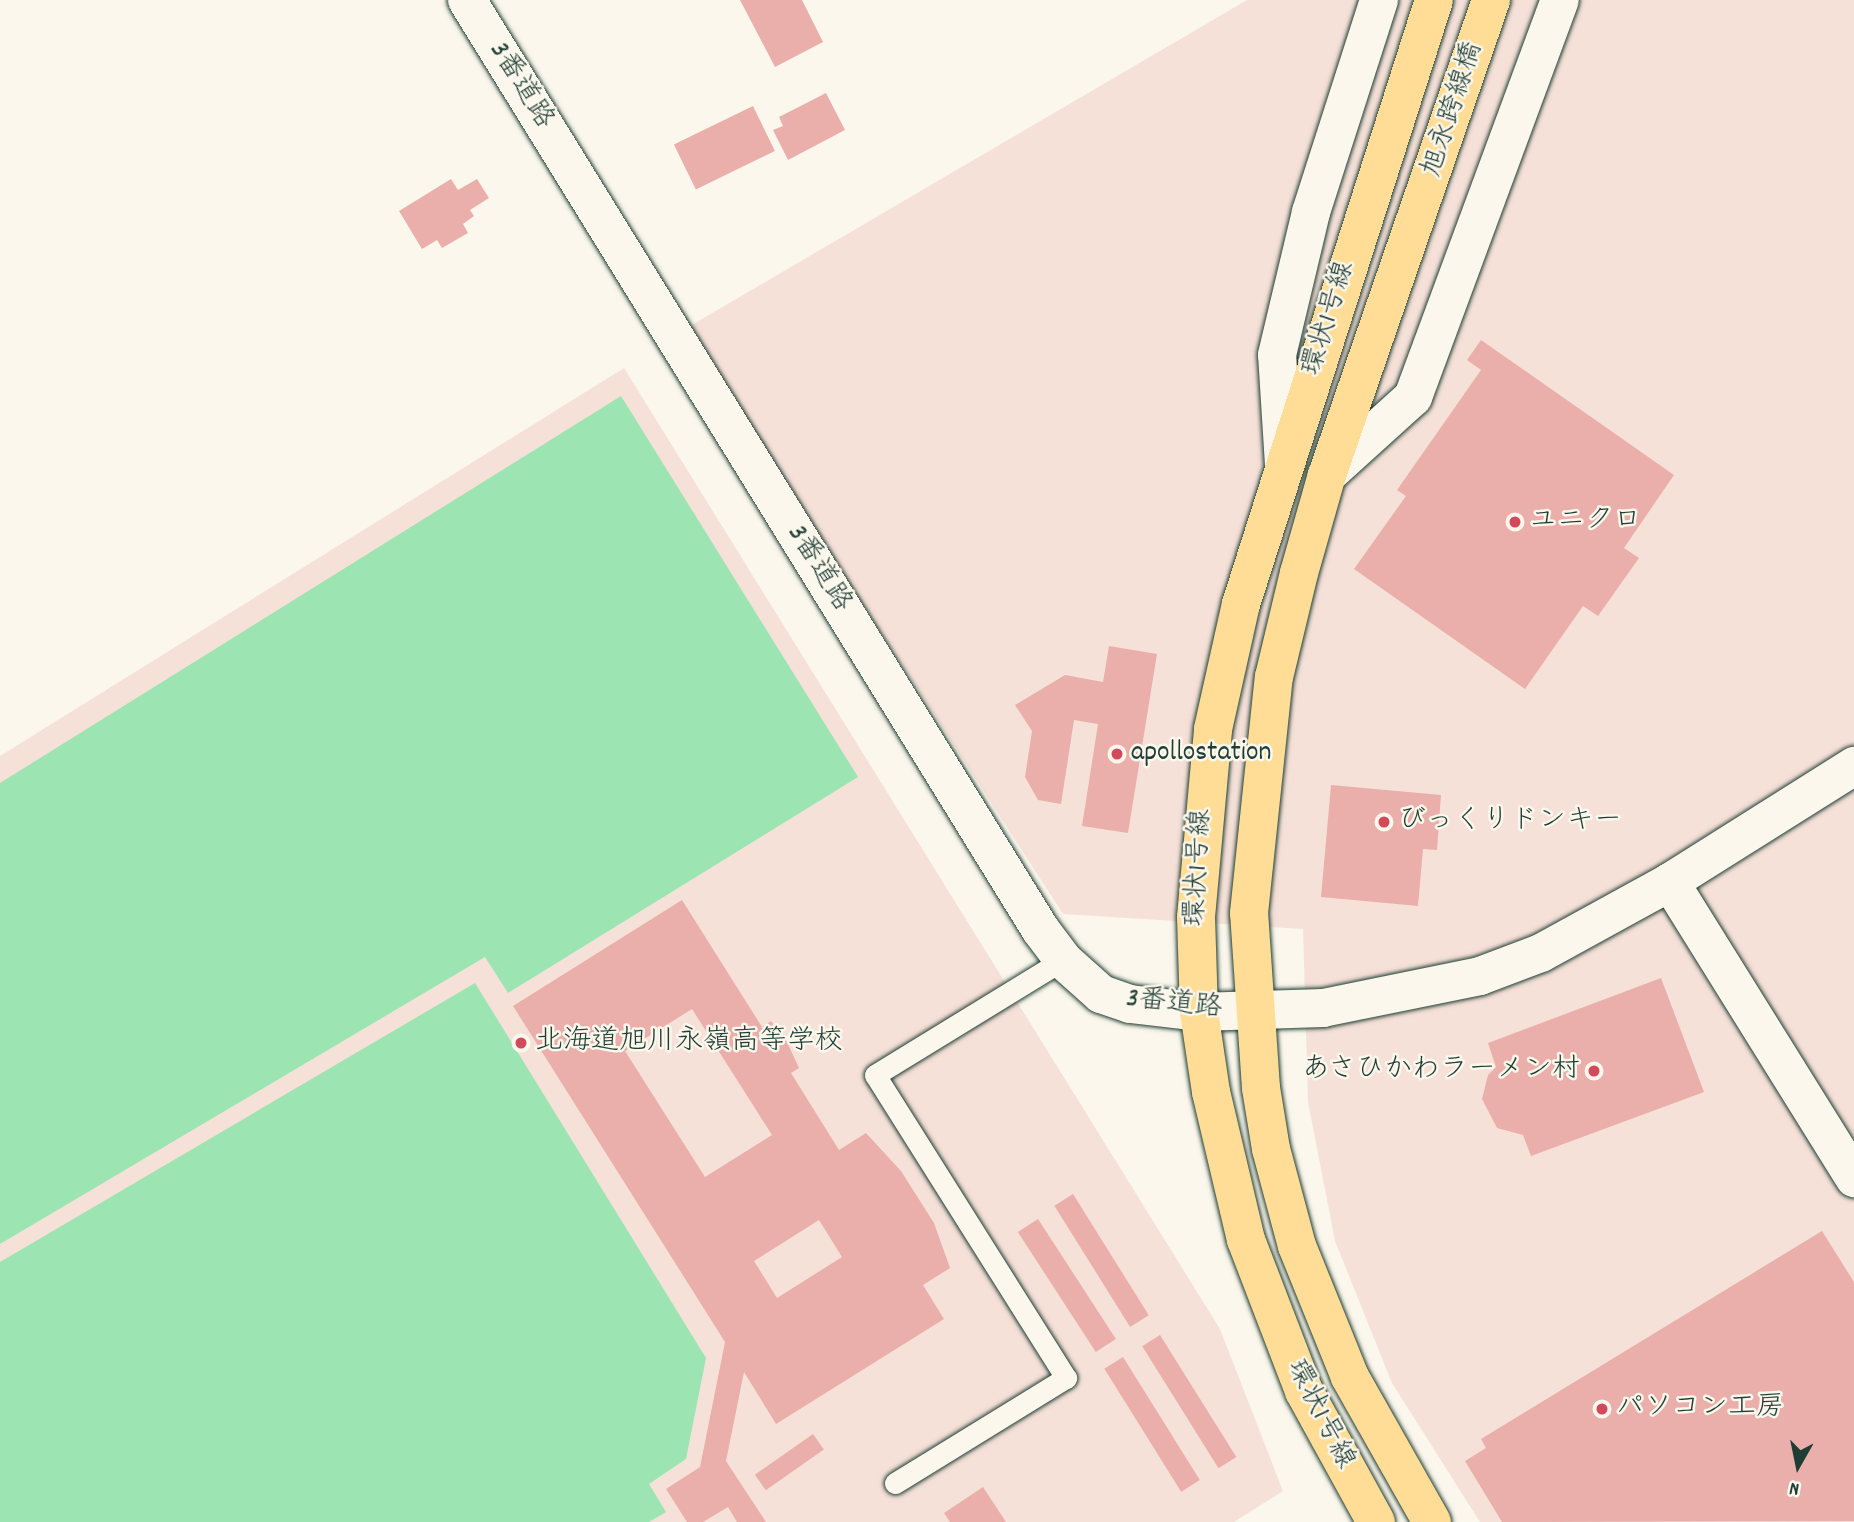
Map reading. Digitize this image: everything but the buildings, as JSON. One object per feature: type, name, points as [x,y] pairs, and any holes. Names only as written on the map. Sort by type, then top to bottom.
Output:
[{"type":"main road","name":"旭永跨線橋","points":[[1366,202],[1434,0]]},
{"type":"main road","name":"旭永跨線橋","points":[[1418,220],[1491,0]]},
{"type":"main road","name":"環状1号線","points":[[1366,202],[1241,604],[1213,729],[1198,854],[1199,1012],[1230,1184],[1262,1287],[1304,1391],[1377,1522]]},
{"type":"main road","name":"環状1号線","points":[[1418,220],[1327,475],[1272,690],[1251,868],[1254,1010],[1271,1149],[1297,1246],[1350,1377],[1432,1522]]},
{"type":"street","name":"3番道路","points":[[467,0],[1040,929],[1082,980],[1115,999],[1199,1012],[1323,1008],[1480,976],[1541,953],[1670,883],[1854,766]]},
{"type":"street","points":[[1284,465],[1277,355],[1311,212],[1379,0]]},
{"type":"street","points":[[1327,475],[1413,397],[1560,0]]},
{"type":"street","points":[[1670,883],[1854,1178]]},
{"type":"lane","points":[[895,1483],[1066,1378],[876,1075],[1063,960]]},
{"type":"shaded area","points":[[1247,0],[1854,0],[1854,1522],[1480,1522],[1392,1383],[1335,1241],[1308,1102],[1303,929],[1063,914],[685,329]]},
{"type":"shaded area","name":"北海道旭川永嶺高等学校","points":[[624,368],[1220,1329],[1283,1491],[1234,1522],[0,1522],[0,756]]},
{"type":"green space","points":[[621,396],[858,777],[508,993],[485,957],[0,1244],[0,783]]},
{"type":"green space","points":[[475,983],[706,1358],[686,1459],[649,1484],[666,1512],[649,1522],[0,1522],[0,1262]]},
{"type":"place","name":"ユニクロ","points":[[1515,522]]},
{"type":"place","name":"apollostation","points":[[1117,754]]},
{"type":"place","name":"びっくりドンキー","points":[[1384,822]]},
{"type":"place","name":"北海道旭川永嶺高等学校","points":[[521,1043]]},
{"type":"place","name":"あさひかわラーメン村","points":[[1594,1071]]},
{"type":"place","name":"パソコン工房","points":[[1602,1409]]}]
